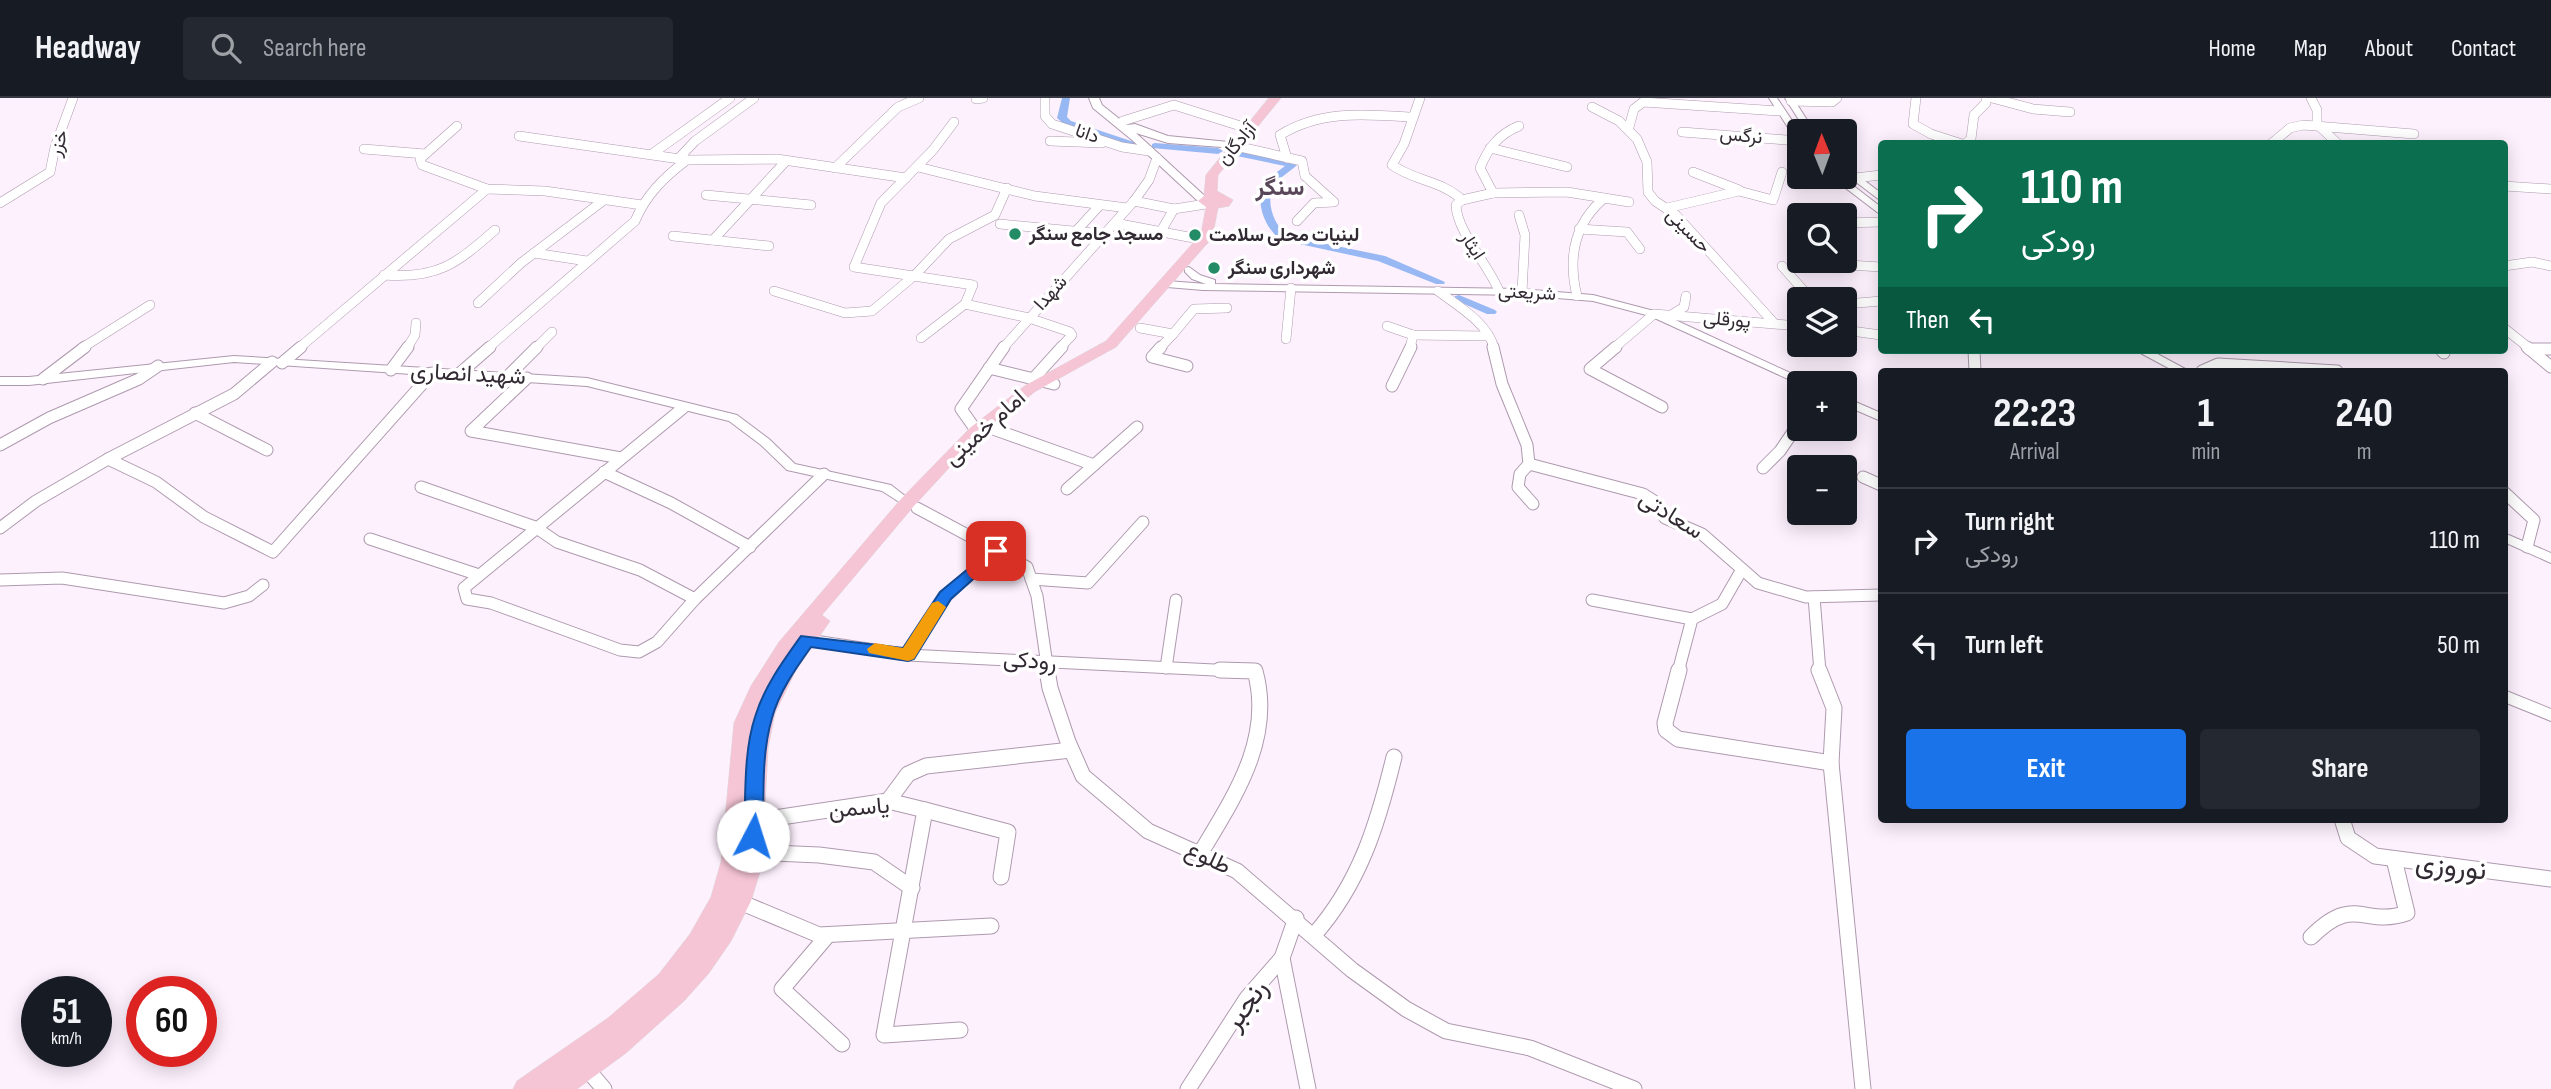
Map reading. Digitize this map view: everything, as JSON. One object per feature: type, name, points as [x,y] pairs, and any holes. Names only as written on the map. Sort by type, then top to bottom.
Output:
[{"type":"main road","points":[[1094,98],[1097,106],[1211,201]]},
{"type":"main road","points":[[1102,98],[1104,105],[1142,133],[1169,140],[1238,146]]},
{"type":"main road","name":"آزادگان","points":[[1238,146],[1275,98]]},
{"type":"main road","name":"آزادگان","points":[[1211,201],[1212,175],[1282,98]]},
{"type":"main road","name":"امام خمینی","points":[[1044,380],[1110,354],[1140,328],[1204,240],[1211,223],[1211,201]]},
{"type":"main road","name":"امام خمینی","points":[[800,639],[912,506],[985,429],[1011,412],[1044,380],[1111,344],[1189,271],[1216,236],[1211,201]]},
{"type":"main road","points":[[557,1089],[621,1045],[685,984],[718,940],[740,902],[752,852],[758,746],[764,716],[800,639]]},
{"type":"main road","points":[[524,1089],[616,1026],[667,981],[698,941],[721,898],[732,862],[744,723],[760,686],[800,639]]},
{"type":"street","name":"خزر","points":[[0,203],[50,172],[55,147],[73,98]]},
{"type":"street","points":[[652,154],[730,98]]},
{"type":"street","points":[[459,374],[635,221],[642,205],[684,159],[695,141],[754,98]]},
{"type":"street","points":[[835,168],[898,107],[919,98]]},
{"type":"street","name":"دانا","points":[[1045,98],[1045,116],[1052,124],[1153,154]]},
{"type":"street","points":[[1420,98],[1410,117],[1405,144],[1397,152],[1392,165],[1418,180],[1452,188],[1462,200],[1493,193],[1567,192],[1602,200],[1629,202]]},
{"type":"street","points":[[1773,98],[1787,122]]},
{"type":"street","points":[[1790,100],[1832,102],[1837,98]]},
{"type":"street","points":[[1916,98],[1913,124],[1931,134],[1951,140]]},
{"type":"street","points":[[1970,140],[1974,115],[1986,103],[1986,98]]},
{"type":"street","points":[[1992,98],[2033,109],[2070,112]]},
{"type":"street","points":[[2311,98],[2317,110],[2317,124],[2334,140]]},
{"type":"street","points":[[1790,100],[1802,119]]},
{"type":"street","points":[[1592,107],[1612,115],[1629,127],[1634,109],[1643,102],[1779,111]]},
{"type":"street","points":[[1123,121],[1174,105],[1250,129]]},
{"type":"street","points":[[1287,158],[1280,135],[1303,122],[1334,117],[1410,117]]},
{"type":"street","points":[[921,338],[965,304],[973,285],[855,267],[881,203],[918,167],[954,122]]},
{"type":"street","points":[[2276,140],[2290,128],[2317,124],[2414,134]]},
{"type":"street","points":[[457,126],[420,159],[422,165],[487,189],[545,191],[642,205]]},
{"type":"street","points":[[1493,193],[1480,168],[1499,135],[1519,126]]},
{"type":"street","name":"حسینی","points":[[1629,127],[1650,168],[1647,192],[1667,208],[1743,285],[1759,310],[1774,324]]},
{"type":"street","name":"نرگس","points":[[1682,132],[1787,138]]},
{"type":"street","points":[[519,136],[684,159],[786,161],[906,177]]},
{"type":"street","points":[[1050,141],[1110,143]]},
{"type":"street","points":[[1238,146],[1302,160],[1305,176],[1334,202],[1314,203],[1297,221]]},
{"type":"street","points":[[1490,148],[1567,167]]},
{"type":"street","points":[[364,149],[425,154]]},
{"type":"street","name":"شهدا","points":[[985,429],[961,409],[989,368],[1029,318],[1115,223],[1149,180],[1153,154]]},
{"type":"street","points":[[713,240],[750,199],[772,180],[786,161]]},
{"type":"street","points":[[918,167],[1035,196],[1100,205],[1174,209],[1211,201]]},
{"type":"street","points":[[1693,172],[1739,191],[1773,200],[1782,172]]},
{"type":"street","points":[[1857,178],[1878,175]]},
{"type":"street","points":[[1857,180],[1878,196]]},
{"type":"street","points":[[2508,186],[2551,188]]},
{"type":"street","points":[[774,291],[858,314],[872,311],[915,275],[949,239],[995,215],[1007,188]]},
{"type":"street","points":[[0,528],[36,501],[107,459],[234,394],[277,362],[487,189]]},
{"type":"street","points":[[1851,189],[1878,210]]},
{"type":"street","points":[[1667,208],[1739,191]]},
{"type":"street","points":[[706,195],[811,205]]},
{"type":"street","points":[[478,303],[534,253],[604,200]]},
{"type":"street","name":"ایثار","points":[[1462,200],[1456,205],[1457,220],[1467,239],[1476,246],[1499,292]]},
{"type":"street","points":[[1577,296],[1572,258],[1578,229],[1594,206],[1602,200]]},
{"type":"street","points":[[1077,230],[1100,205]]},
{"type":"street","points":[[1161,231],[1174,209]]},
{"type":"street","points":[[1519,215],[1525,234],[1522,292]]},
{"type":"street","points":[[1857,223],[1878,222]]},
{"type":"street","points":[[1115,223],[1204,240]]},
{"type":"street","points":[[1000,224],[1104,234]]},
{"type":"street","points":[[1578,229],[1627,232],[1640,249]]},
{"type":"street","points":[[384,275],[418,278],[441,272],[495,230]]},
{"type":"street","points":[[673,236],[769,246]]},
{"type":"street","points":[[534,253],[587,261]]},
{"type":"street","points":[[2508,265],[2532,262],[2551,266]]},
{"type":"street","points":[[1857,266],[1878,267]]},
{"type":"street","points":[[1782,267],[1800,287]]},
{"type":"street","name":"شریعتی","points":[[1189,271],[1196,277],[1230,286]]},
{"type":"street","name":"شریعتی","points":[[1171,285],[1522,292],[1577,296],[1618,302],[1654,314],[1787,374]]},
{"type":"street","points":[[1286,339],[1291,288]]},
{"type":"street","points":[[1438,291],[1475,319],[1492,341],[1502,384],[1527,444],[1529,464],[1520,474],[1518,487],[1533,504]]},
{"type":"street","points":[[1671,315],[1684,307],[1686,296]]},
{"type":"street","points":[[1858,303],[1878,301]]},
{"type":"street","points":[[965,304],[1029,318],[1066,330],[1072,335],[1044,380],[989,368]]},
{"type":"street","points":[[43,379],[80,350],[150,305]]},
{"type":"street","points":[[1187,366],[1152,357],[1194,309],[1227,308]]},
{"type":"street","points":[[1654,314],[1590,369],[1662,407]]},
{"type":"street","name":"پورقلی","points":[[1654,314],[1787,325]]},
{"type":"street","points":[[391,370],[412,340],[418,328],[416,323]]},
{"type":"street","points":[[1387,326],[1413,335],[1488,336]]},
{"type":"street","points":[[1140,328],[1173,334]]},
{"type":"street","points":[[2508,331],[2551,367]]},
{"type":"street","points":[[508,377],[552,332]]},
{"type":"street","points":[[1857,332],[1878,335]]},
{"type":"street","points":[[1392,386],[1409,354],[1413,335]]},
{"type":"street","points":[[2529,349],[2551,349]]},
{"type":"street","points":[[2149,354],[2177,368]]},
{"type":"street","name":"شهید انصاری","points":[[0,381],[234,359],[587,382],[683,408],[733,418],[765,442],[791,467],[886,488],[912,506]]},
{"type":"street","points":[[2210,368],[2218,365],[2256,368]]},
{"type":"street","points":[[0,445],[49,418],[139,379],[158,366]]},
{"type":"street","points":[[107,459],[156,482],[204,517],[273,552],[432,373]]},
{"type":"street","points":[[527,378],[471,431],[621,458]]},
{"type":"street","points":[[1857,406],[1878,416]]},
{"type":"street","points":[[683,408],[464,588],[467,599],[491,603],[620,650],[639,652],[657,642],[695,599],[824,474]]},
{"type":"street","points":[[195,413],[267,450]]},
{"type":"street","points":[[1067,489],[1137,427]]},
{"type":"street","points":[[985,429],[1094,465]]},
{"type":"street","points":[[1763,468],[1787,441]]},
{"type":"street","name":"سعادتی","points":[[1529,464],[1643,494],[1654,501],[1665,518],[1702,534],[1723,550],[1741,571],[1758,583],[1785,593],[1814,597],[1878,595]]},
{"type":"street","points":[[604,472],[671,503],[750,547]]},
{"type":"street","points":[[1863,477],[1878,484]]},
{"type":"street","points":[[421,487],[536,527],[557,542],[640,570],[695,599]]},
{"type":"street","points":[[2508,496],[2534,520],[2527,547]]},
{"type":"street","points":[[912,506],[1027,567],[1031,579],[1088,583],[1143,522]]},
{"type":"street","points":[[370,539],[479,575]]},
{"type":"street","points":[[2508,539],[2551,558]]},
{"type":"street","points":[[908,655],[946,596],[996,551]]},
{"type":"street","points":[[1592,600],[1692,619],[1722,604],[1741,571]]},
{"type":"street","points":[[0,580],[62,578],[225,603],[249,596],[263,585]]},
{"type":"street","name":"طلوع","points":[[1031,579],[1037,596],[1050,688],[1071,750],[1083,776],[1115,806],[1148,831],[1237,871],[1296,919],[1352,970],[1406,1009],[1446,1031],[1530,1048],[1634,1089]]},
{"type":"street","points":[[1814,597],[1819,670],[1834,708],[1831,763],[1863,1089]]},
{"type":"street","points":[[1166,668],[1176,600]]},
{"type":"street","points":[[1692,619],[1665,723],[1671,737],[1831,763]]},
{"type":"street","name":"رودکی","points":[[800,639],[908,655],[1255,671],[1259,682],[1261,718],[1249,764],[1244,779],[1200,854]]},
{"type":"street","points":[[2508,698],[2551,715]]},
{"type":"street","points":[[888,801],[908,774],[926,766],[1071,750]]},
{"type":"street","points":[[1314,935],[1336,912],[1357,878],[1372,842],[1394,757]]},
{"type":"street","name":"یاسمن","points":[[755,821],[888,801],[925,810],[912,888],[900,930],[884,1035],[960,1030]]},
{"type":"street","points":[[925,810],[1008,832],[1001,877]]},
{"type":"street","points":[[2342,823],[2342,830],[2353,845]]},
{"type":"street","name":"نوروزی","points":[[2353,845],[2375,856],[2551,879]]},
{"type":"street","points":[[752,852],[819,855],[874,862],[912,888]]},
{"type":"street","points":[[2311,937],[2337,915],[2361,914],[2395,919],[2407,913],[2394,859]]},
{"type":"street","points":[[740,902],[819,935],[991,926]]},
{"type":"street","name":"رنجبر","points":[[1188,1089],[1247,998],[1282,958],[1296,919]]},
{"type":"street","points":[[828,935],[782,989],[842,1044]]},
{"type":"street","points":[[1282,958],[1308,1089]]},
{"type":"street","points":[[586,1069],[604,1089]]},
{"type":"waterway","points":[[1066,98],[1062,118],[1068,123],[1135,144]]},
{"type":"waterway","points":[[1155,146],[1218,151]]},
{"type":"waterway","points":[[1240,154],[1292,165],[1270,183],[1266,195],[1266,209],[1276,232],[1285,238],[1381,258],[1440,282]]},
{"type":"waterway","points":[[1459,298],[1491,312]]},
{"type":"slow traffic","points":[[875,649],[908,655],[938,607]]},
{"type":"place","name":"مسجد جامع سنگر","points":[[1015,234]]},
{"type":"place","name":"لبنیات محلی سلامت","points":[[1195,235]]},
{"type":"place","name":"شهرداری سنگر","points":[[1214,268]]},
{"type":"district","name":"سنگر","points":[[1280,187]]},
{"type":"route","points":[[753,836],[758,746],[764,716],[786,670],[807,640],[908,655],[946,596],[996,551]]}]
